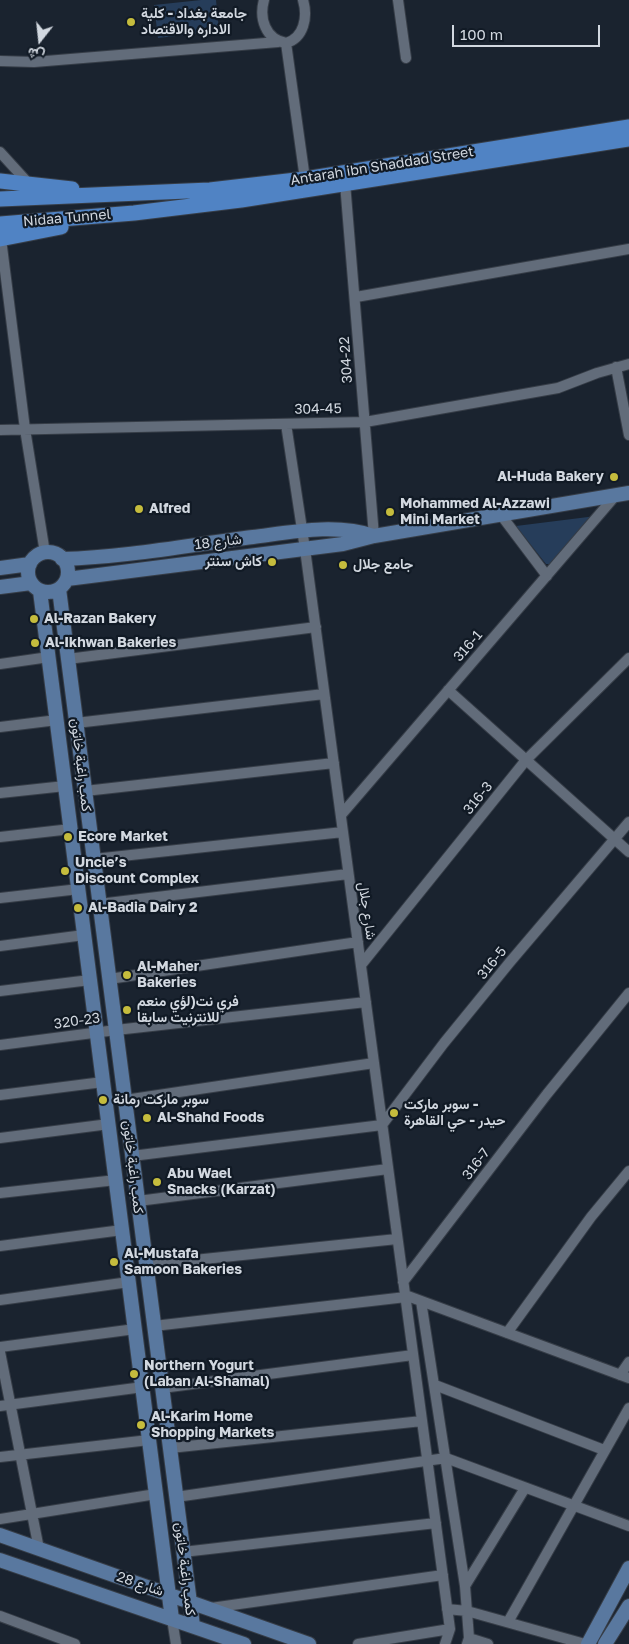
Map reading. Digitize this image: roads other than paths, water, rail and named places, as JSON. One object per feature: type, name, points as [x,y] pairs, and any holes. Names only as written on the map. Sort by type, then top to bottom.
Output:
[{"type":"main road","name":"Antarah ibn Shaddad Street","points":[[133,195],[210,190],[305,179],[629,127]]},
{"type":"main road","name":"Antarah ibn Shaddad Street","points":[[134,213],[241,200],[629,138]]},
{"type":"main road","points":[[0,181],[133,195]]},
{"type":"main road","name":"Nidaa Tunnel","points":[[0,199],[133,195]]},
{"type":"main road","points":[[0,239],[134,213]]},
{"type":"main road","name":"Nidaa Tunnel","points":[[0,224],[134,213]]},
{"type":"street","points":[[264,0],[262,13],[264,26],[282,42],[305,179]]},
{"type":"street","points":[[0,61],[34,62],[282,42],[297,37],[303,27],[305,16],[303,0]]},
{"type":"street","points":[[398,0],[406,58]]},
{"type":"street","points":[[0,152],[30,185]]},
{"type":"street","name":"304-22","points":[[346,183],[374,536]]},
{"type":"street","points":[[0,239],[25,429],[45,553]]},
{"type":"street","points":[[356,297],[629,249]]},
{"type":"street","name":"304-45","points":[[0,430],[365,422],[558,388],[629,364]]},
{"type":"street","points":[[616,367],[629,435]]},
{"type":"street","name":"شارع جلال","points":[[286,424],[316,627],[450,1629]]},
{"type":"street","name":"شارع 18","points":[[63,584],[354,542],[374,536],[623,494]]},
{"type":"street","name":"316-1","points":[[341,816],[547,576],[623,494]]},
{"type":"street","points":[[501,515],[547,576]]},
{"type":"street","name":"شارع 18","points":[[62,558],[103,556],[302,532],[349,530],[374,536]]},
{"type":"street","points":[[0,587],[36,587],[50,592],[63,584],[67,568],[62,558],[54,554],[45,553],[36,556],[30,564],[28,574],[36,587]]},
{"type":"street","points":[[0,568],[30,564]]},
{"type":"street","name":"كمب راغبة خاتون","points":[[63,584],[68,659],[193,1626]]},
{"type":"street","name":"كمب راغبة خاتون","points":[[36,587],[49,657],[172,1619]]},
{"type":"street","points":[[68,659],[316,627]]},
{"type":"street","points":[[0,664],[49,657]]},
{"type":"street","name":"316-3","points":[[361,965],[526,760],[629,658]]},
{"type":"street","points":[[448,690],[629,852]]},
{"type":"street","points":[[76,723],[324,694]]},
{"type":"street","points":[[0,727],[57,720]]},
{"type":"street","points":[[85,791],[334,763]]},
{"type":"street","points":[[0,793],[65,786]]},
{"type":"street","name":"316-5","points":[[382,1125],[444,1043],[629,822]]},
{"type":"street","points":[[0,838],[71,829]]},
{"type":"street","points":[[94,859],[343,832]]},
{"type":"street","points":[[99,904],[348,874]]},
{"type":"street","points":[[0,898],[79,889]]},
{"type":"street","points":[[0,946],[84,935]]},
{"type":"street","points":[[109,979],[358,942]]},
{"type":"street","points":[[0,991],[90,980]]},
{"type":"street","name":"316-7","points":[[403,1282],[547,1094],[629,993]]},
{"type":"street","name":"320-23","points":[[0,1046],[97,1032],[366,1002]]},
{"type":"street","points":[[125,1100],[374,1062]]},
{"type":"street","points":[[0,1095],[103,1082]]},
{"type":"street","points":[[0,1138],[109,1124]]},
{"type":"street","points":[[132,1156],[382,1125]]},
{"type":"street","points":[[138,1201],[388,1169]]},
{"type":"street","points":[[507,1333],[591,1217],[629,1172]]},
{"type":"street","points":[[0,1194],[116,1180]]},
{"type":"street","points":[[0,1246],[122,1230]]},
{"type":"street","points":[[146,1265],[397,1239]]},
{"type":"street","points":[[0,1300],[129,1282]]},
{"type":"street","points":[[154,1326],[405,1296],[625,1377],[629,1362]]},
{"type":"street","points":[[421,1301],[465,1586],[468,1641],[488,1644]]},
{"type":"street","points":[[0,1347],[135,1329]]},
{"type":"street","points":[[0,1352],[5,1405],[20,1455],[39,1549]]},
{"type":"street","points":[[162,1388],[413,1355]]},
{"type":"street","points":[[435,1385],[604,1450]]},
{"type":"street","points":[[5,1405],[142,1387]]},
{"type":"street","points":[[508,1622],[629,1408]]},
{"type":"street","points":[[170,1448],[422,1421]]},
{"type":"street","points":[[0,1457],[149,1440]]},
{"type":"street","points":[[176,1496],[446,1458],[629,1526]]},
{"type":"street","points":[[465,1586],[525,1488]]},
{"type":"street","points":[[0,1519],[156,1494]]},
{"type":"street","points":[[183,1552],[436,1523]]},
{"type":"street","name":"شارع 28","points":[[0,1535],[308,1644]]},
{"type":"street","name":"شارع 28","points":[[0,1560],[244,1644]]},
{"type":"street","points":[[447,1609],[467,1611],[587,1644],[629,1568]]},
{"type":"street","points":[[208,1608],[443,1575]]},
{"type":"street","points":[[606,1644],[624,1626],[629,1606]]},
{"type":"street","points":[[0,1616],[75,1644]]},
{"type":"street","points":[[172,1619],[176,1644]]},
{"type":"street","points":[[358,1644],[450,1629],[445,1644]]},
{"type":"place","name":"جامعة بغداد - كلية الاداره والاقتصاد","points":[[131,22]]},
{"type":"place","name":"Al-Huda Bakery","points":[[614,477]]},
{"type":"place","name":"Alfred","points":[[139,509]]},
{"type":"place","name":"Mohammed Al-Azzawi Mini Market","points":[[390,512]]},
{"type":"place","name":"كاش سنتر","points":[[272,562]]},
{"type":"place","name":"جامع جلال","points":[[343,565]]},
{"type":"place","name":"Al-Razan Bakery","points":[[34,619]]},
{"type":"place","name":"Al-Ikhwan Bakeries","points":[[35,643]]},
{"type":"place","name":"Ecore Market","points":[[68,837]]},
{"type":"place","name":"Uncle’s Discount Complex","points":[[65,871]]},
{"type":"place","name":"Al-Badia Dairy 2","points":[[78,908]]},
{"type":"place","name":"Al-Maher Bakeries","points":[[127,975]]},
{"type":"place","name":"فري نت(لؤي منعم للانترنيت سابقا","points":[[127,1010]]},
{"type":"place","name":"سوبر ماركت رمانة","points":[[103,1100]]},
{"type":"place","name":"سوبر ماركت - حيدر - حي القاهرة","points":[[394,1113]]},
{"type":"place","name":"Al-Shahd Foods","points":[[147,1118]]},
{"type":"place","name":"Abu Wael Snacks (Karzat)","points":[[157,1182]]},
{"type":"place","name":"Al-Mustafa Samoon Bakeries","points":[[114,1262]]},
{"type":"place","name":"Northern Yogurt (Laban Al-Shamal)","points":[[134,1374]]},
{"type":"place","name":"Al-Karim Home Shopping Markets","points":[[141,1425]]}]
